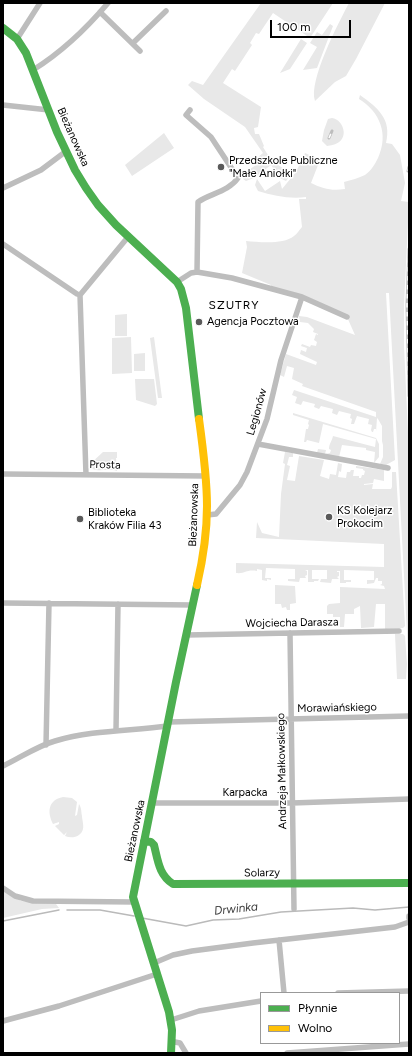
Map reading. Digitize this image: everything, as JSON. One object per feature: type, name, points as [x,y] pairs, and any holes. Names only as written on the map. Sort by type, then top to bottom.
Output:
[{"type":"street","points":[[16,39],[40,3]]},
{"type":"street","points":[[33,70],[80,34],[108,3]]},
{"type":"street","points":[[133,43],[166,11]]},
{"type":"street","points":[[100,12],[140,51]]},
{"type":"street","name":"Bieżanowska","points":[[3,28],[16,39],[26,53],[65,152],[80,179],[97,204],[128,237],[177,282],[186,308],[206,476],[206,515],[203,558],[134,891],[134,902],[171,1020],[171,1053]]},
{"type":"street","points":[[3,105],[49,110]]},
{"type":"street","points":[[190,110],[186,114],[211,137],[238,178],[223,191],[205,197],[198,202],[197,272]]},
{"type":"street","points":[[3,188],[41,170],[65,152]]},
{"type":"street","points":[[86,475],[80,295],[128,237]]},
{"type":"street","points":[[3,244],[80,295]]},
{"type":"street","points":[[177,282],[191,272],[232,278],[302,297],[347,316]]},
{"type":"street","name":"Legionów","points":[[206,515],[216,514],[240,485],[247,472],[267,420],[284,348],[302,297]]},
{"type":"street","points":[[258,444],[388,468]]},
{"type":"street","name":"Prosta","points":[[3,474],[206,476]]},
{"type":"street","points":[[3,603],[193,605]]},
{"type":"street","points":[[46,745],[49,604]]},
{"type":"street","points":[[116,730],[118,604]]},
{"type":"street","name":"Wojciecha Darasza","points":[[186,635],[399,631]]},
{"type":"street","name":"Andrzeja Małkowskiego","points":[[290,633],[294,909]]},
{"type":"street","name":"Morawiańskiego","points":[[3,766],[46,745],[70,737],[116,730],[168,724],[292,718],[409,716]]},
{"type":"street","name":"Karpacka","points":[[152,803],[292,803],[409,799]]},
{"type":"street","name":"Solarzy","points":[[144,841],[151,842],[154,845],[159,869],[166,880],[173,884],[409,883]]},
{"type":"street","points":[[3,888],[15,896],[33,900],[134,902]]},
{"type":"street","points":[[154,963],[173,955],[279,940],[395,927],[409,922]]},
{"type":"street","points":[[279,940],[284,992]]},
{"type":"street","points":[[3,1021],[59,1006],[157,974]]},
{"type":"street","points":[[374,992],[409,991]]},
{"type":"street","points":[[171,1020],[199,1011],[260,1001]]},
{"type":"street","points":[[171,1044],[174,1047],[185,1051]]},
{"type":"street","points":[[287,1053],[409,1044]]},
{"type":"shaded area","points":[[261,3],[333,3],[310,38],[273,13],[259,34],[256,33],[250,43],[252,45],[235,71],[232,69],[223,83],[261,107],[258,127],[254,128],[255,134],[259,134],[264,146],[263,147],[272,159],[279,166],[292,173],[286,181],[280,178],[271,165],[254,178],[246,181],[243,179],[246,172],[260,162],[257,158],[263,153],[245,127],[204,99],[188,85],[192,81],[203,85]]},
{"type":"shaded area","points":[[349,3],[385,3],[346,76],[335,82],[315,101],[314,92],[320,66],[332,37]]},
{"type":"shaded area","points":[[330,24],[333,26],[317,68],[303,70],[317,47],[310,43],[317,32],[322,35]]},
{"type":"shaded area","points":[[301,39],[307,43],[290,69],[280,73]]},
{"type":"shaded area","points":[[360,95],[378,110],[385,121],[387,127],[386,143],[392,144],[400,155],[405,183],[401,201],[409,202],[404,305],[404,346],[409,455],[409,670],[389,293],[386,293],[395,460],[386,465],[380,464],[383,457],[382,426],[377,418],[376,432],[376,429],[374,429],[372,432],[372,425],[368,424],[369,419],[357,416],[354,424],[351,424],[351,414],[339,411],[337,415],[332,413],[333,409],[321,406],[319,409],[314,407],[315,404],[303,401],[301,405],[295,403],[297,397],[292,395],[294,390],[376,417],[376,412],[302,386],[303,384],[292,379],[294,368],[287,366],[284,377],[280,375],[286,354],[316,365],[317,362],[300,354],[301,350],[306,352],[307,348],[301,346],[302,344],[310,347],[311,345],[316,346],[317,342],[314,340],[316,334],[318,334],[313,332],[314,329],[308,323],[300,322],[299,316],[307,317],[355,335],[347,317],[271,288],[271,285],[242,273],[247,247],[246,241],[284,241],[294,236],[302,227],[299,199],[306,199],[306,197],[282,197],[258,191],[255,185],[257,179],[265,191],[280,181],[282,189],[296,172],[305,153],[320,160],[311,183],[328,189],[345,189],[344,182],[365,175],[374,165],[381,149],[383,140],[382,132],[377,117],[366,104],[359,99]]},
{"type":"shaded area","points":[[328,119],[336,119],[340,123],[344,132],[340,141],[327,146],[322,141]]},
{"type":"shaded area","points":[[164,133],[174,148],[132,176],[125,165]]},
{"type":"shaded area","points":[[127,314],[127,336],[115,336],[115,315]]},
{"type":"shaded area","points":[[131,337],[132,373],[112,374],[112,338]]},
{"type":"shaded area","points":[[154,337],[162,398],[158,398],[150,338]]},
{"type":"shaded area","points":[[145,353],[145,371],[134,371],[134,354]]},
{"type":"shaded area","points":[[135,379],[154,379],[157,404],[155,406],[136,400]]},
{"type":"shaded area","points":[[293,413],[376,438],[379,444],[379,457],[374,463],[375,452],[366,450],[366,448],[342,445],[339,457],[317,453],[318,449],[326,450],[325,454],[330,453],[331,450],[329,447],[333,436],[375,447],[376,439],[323,424],[319,443],[307,440],[304,442],[309,420],[293,415]]},
{"type":"shaded area","points":[[103,452],[117,452],[117,471],[92,469],[90,464]]},
{"type":"shaded area","points":[[285,452],[293,453],[293,457],[289,457],[287,465],[290,466],[287,480],[295,481],[299,456],[324,460],[320,476],[329,479],[330,474],[336,475],[338,463],[342,464],[341,472],[339,471],[338,477],[346,478],[347,472],[354,470],[353,476],[359,476],[359,478],[361,478],[365,471],[363,469],[356,468],[356,466],[384,470],[384,481],[374,479],[373,483],[364,484],[373,484],[372,489],[391,489],[392,472],[396,472],[405,626],[403,628],[385,629],[385,604],[376,604],[374,627],[361,628],[360,606],[354,609],[354,614],[345,614],[344,627],[340,627],[340,617],[333,617],[333,614],[327,614],[327,606],[329,604],[340,603],[340,587],[385,589],[384,586],[380,585],[382,584],[382,581],[378,581],[378,578],[376,578],[374,583],[367,584],[367,580],[374,580],[374,571],[344,570],[344,580],[351,580],[351,582],[346,583],[340,583],[340,571],[337,571],[339,572],[339,576],[337,577],[339,579],[332,579],[331,583],[320,582],[321,579],[327,579],[327,570],[312,570],[312,579],[319,579],[318,581],[314,582],[308,582],[308,570],[305,570],[307,571],[307,575],[305,576],[306,578],[300,578],[299,582],[288,581],[288,579],[295,579],[295,569],[266,568],[265,578],[271,578],[271,580],[267,579],[267,581],[262,580],[262,570],[257,569],[257,571],[236,573],[236,563],[384,567],[384,544],[256,538],[257,522],[262,533],[279,537],[281,494],[285,464],[283,463]]},
{"type":"shaded area","points":[[275,585],[295,586],[296,603],[290,604],[290,610],[287,610],[286,607],[282,608],[281,604],[275,604]]},
{"type":"shaded area","points":[[395,634],[403,634],[405,636],[407,664],[406,679],[397,679]]},
{"type":"shaded area","points":[[63,797],[72,798],[77,802],[75,816],[77,815],[79,804],[81,807],[83,829],[82,832],[76,837],[65,836],[67,832],[64,835],[55,826],[59,824],[59,822],[53,824],[51,820],[50,807],[54,801]]},
{"type":"shaded area","points":[[3,891],[21,901],[56,904],[59,908],[42,909],[3,918]]},
{"type":"waterway","name":"Drwinka","points":[[142,918],[186,926],[213,920],[239,919],[281,912],[353,908],[375,910],[409,907]]},
{"type":"waterway","name":"Drwinka","points":[[3,921],[59,910]]},
{"type":"waterway","name":"Drwinka","points":[[67,910],[100,910],[134,916]]},
{"type":"railway","points":[[329,138],[332,131]]},
{"type":"railway","points":[[408,171],[409,167]]},
{"type":"railway","points":[[409,249],[407,305],[409,396]]},
{"type":"traffic: fast","points":[[3,28],[17,39],[26,53],[57,132],[75,170],[86,188],[98,205],[116,225],[177,282],[181,289],[186,308],[199,419]]},
{"type":"traffic: fast","points":[[171,1053],[172,1030],[169,1012],[133,897],[197,585]]},
{"type":"traffic: fast","points":[[144,841],[151,842],[154,845],[162,872],[173,884],[409,883]]},
{"type":"traffic: slow","points":[[197,585],[204,546],[207,506],[206,473],[199,419]]},
{"type":"place","name":"Przedszkole Publiczne \"Małe Aniołki\"","points":[[221,167]]},
{"type":"place","name":"Agencja Pocztowa","points":[[199,322]]},
{"type":"place","name":"KS Kolejarz Prokocim","points":[[329,517]]},
{"type":"place","name":"Biblioteka Kraków Filia 43","points":[[80,519]]},
{"type":"district","name":"SZUTRY","points":[[234,305]]}]
